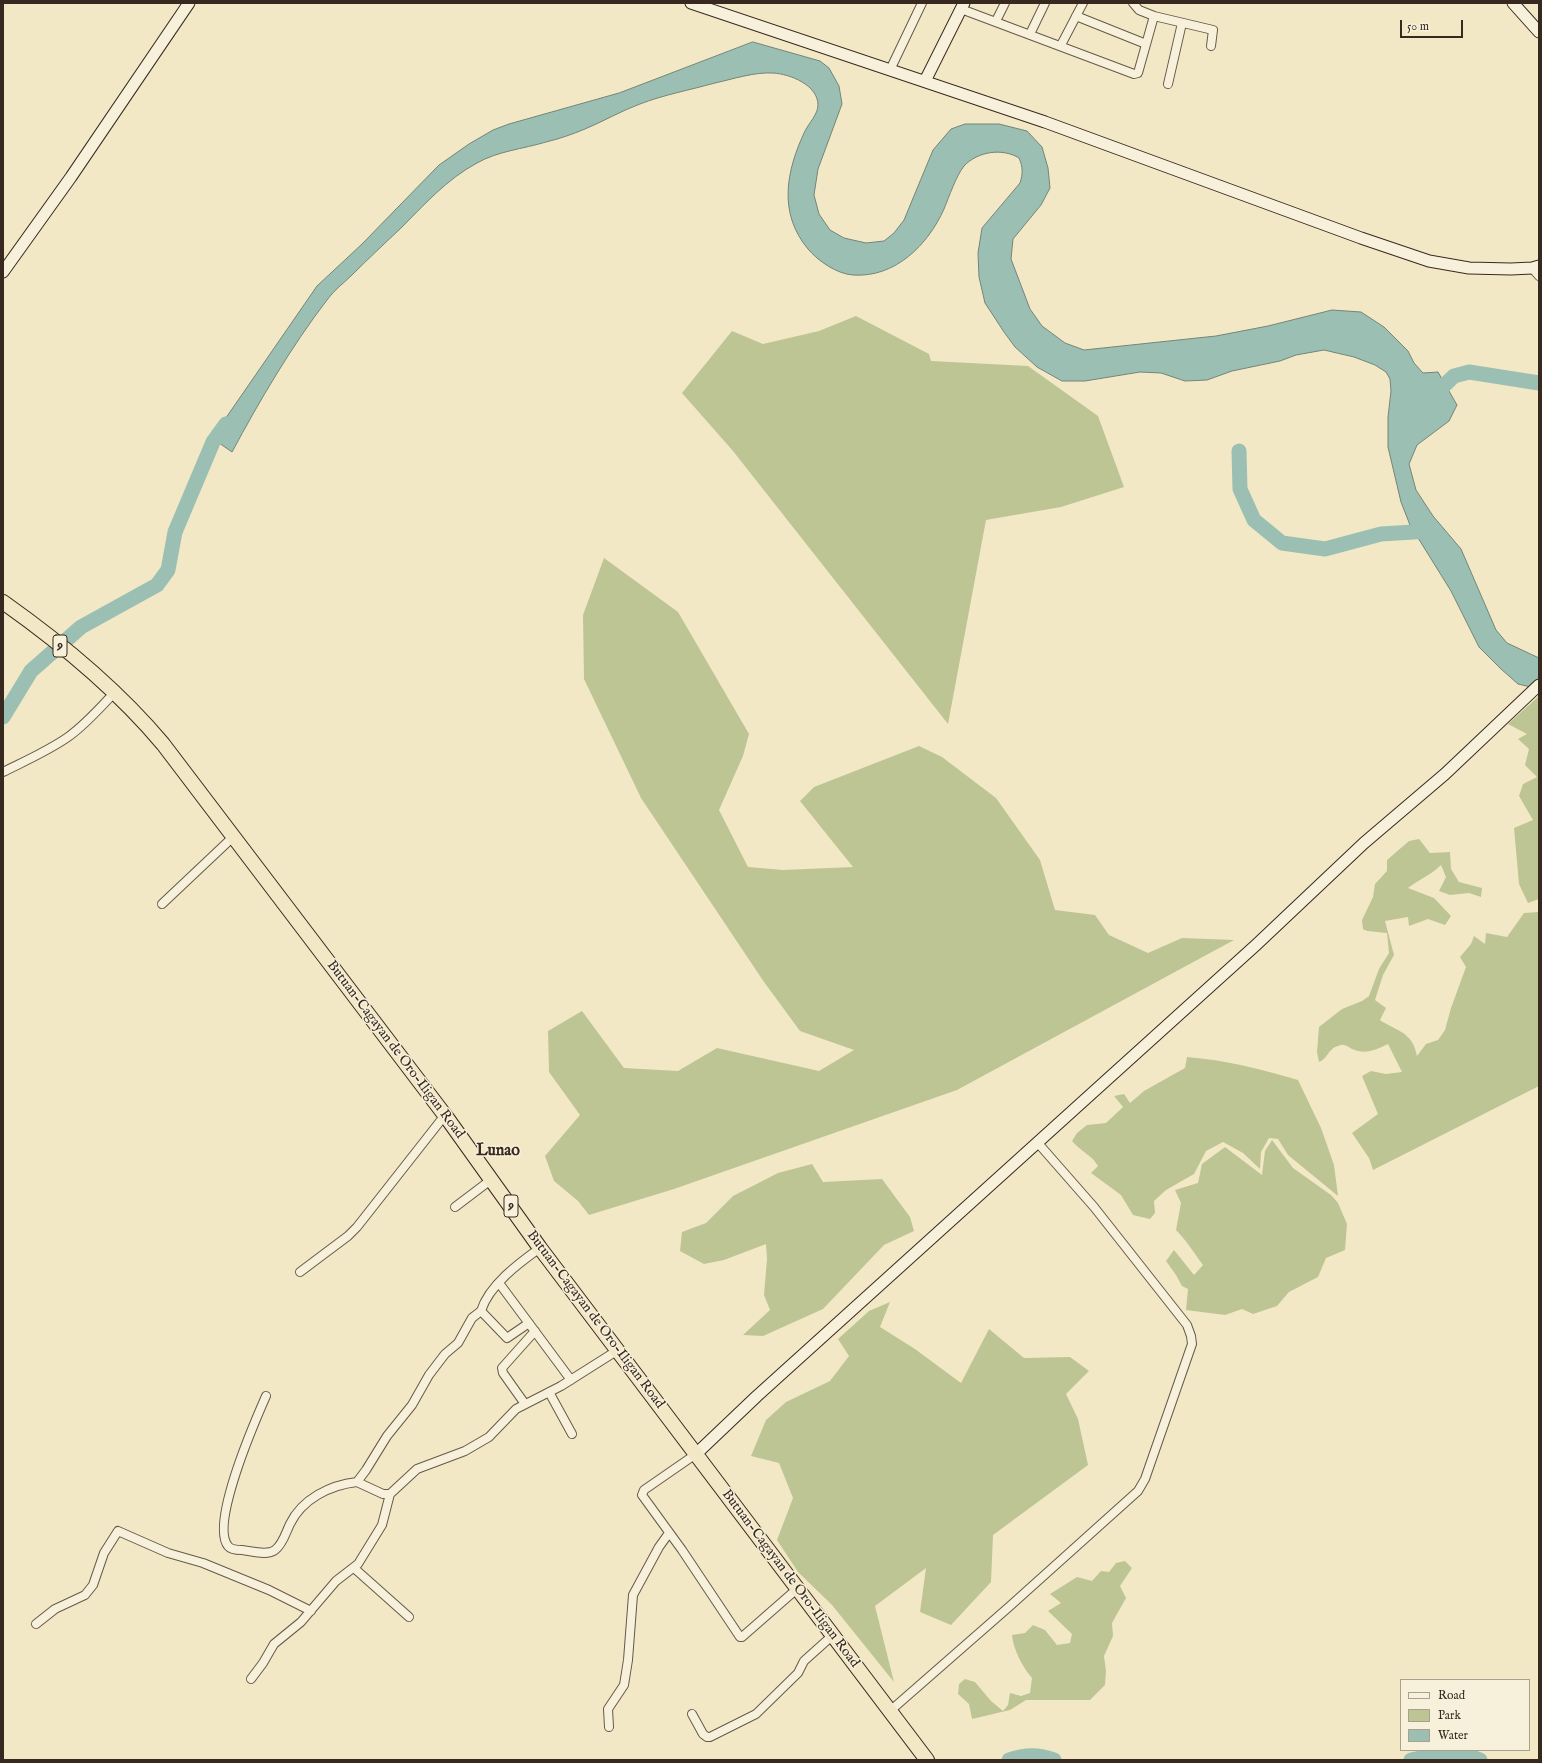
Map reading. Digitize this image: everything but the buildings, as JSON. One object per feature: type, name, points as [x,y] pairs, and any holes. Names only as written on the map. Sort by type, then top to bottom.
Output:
[{"type":"highway","name":"Butuan-Cagayan de Oro-Iligan Road","points":[[3,602],[96,675],[140,716],[158,738],[445,1115],[540,1248],[927,1760]]},
{"type":"street","points":[[3,272],[71,177],[189,3]]},
{"type":"street","points":[[690,3],[925,81],[1060,128],[1361,238],[1429,260],[1470,268],[1537,270]]},
{"type":"street","points":[[890,70],[922,3]]},
{"type":"street","points":[[996,21],[1005,3]]},
{"type":"street","points":[[1030,34],[1045,3]]},
{"type":"street","points":[[1061,46],[1083,3]]},
{"type":"street","points":[[1133,3],[1138,10],[1154,16],[1213,30],[1211,46]]},
{"type":"street","points":[[1513,3],[1539,32]]},
{"type":"street","points":[[925,81],[962,6],[996,21],[1134,74],[1138,73],[1154,16]]},
{"type":"street","points":[[1076,16],[1146,44]]},
{"type":"street","points":[[1168,84],[1182,23]]},
{"type":"street","points":[[798,1588],[740,1638],[669,1533],[642,1498],[642,1493],[696,1454],[757,1396],[1256,945],[1364,843],[1445,774],[1537,687]]},
{"type":"street","points":[[3,772],[56,745],[70,736],[94,715],[114,693]]},
{"type":"street","points":[[162,904],[233,837]]},
{"type":"street","points":[[300,1272],[348,1236],[357,1227],[445,1115]]},
{"type":"street","points":[[890,1711],[1138,1492],[1145,1479],[1192,1344],[1187,1325],[1094,1207],[1038,1142]]},
{"type":"street","points":[[455,1207],[492,1179]]},
{"type":"street","points":[[266,1396],[243,1452],[228,1500],[224,1530],[228,1546],[234,1550],[268,1553],[275,1550],[279,1546],[294,1516],[309,1502],[327,1490],[357,1482],[387,1436],[412,1405],[429,1375],[444,1354],[458,1343],[472,1318],[481,1311],[485,1300],[499,1283],[520,1262],[540,1248]]},
{"type":"street","points":[[499,1283],[571,1380]]},
{"type":"street","points":[[481,1311],[507,1338],[529,1323]]},
{"type":"street","points":[[525,1404],[503,1373],[502,1368],[535,1331]]},
{"type":"street","points":[[251,1679],[263,1664],[274,1644],[301,1622],[336,1581],[354,1568],[378,1535],[390,1494],[417,1469],[465,1451],[489,1437],[510,1414],[525,1404],[571,1380],[618,1350]]},
{"type":"street","points":[[549,1392],[572,1434]]},
{"type":"street","points":[[357,1482],[382,1494],[390,1494]]},
{"type":"street","points":[[36,1624],[55,1609],[85,1595],[93,1585],[104,1554],[118,1531],[168,1553],[203,1563],[269,1590],[311,1611]]},
{"type":"street","points":[[609,1728],[608,1709],[624,1685],[633,1595],[659,1547],[669,1533]]},
{"type":"street","points":[[354,1568],[409,1617]]},
{"type":"street","points":[[692,1714],[703,1734],[707,1737],[746,1720],[761,1710],[798,1673],[804,1661],[833,1634]]},
{"type":"green space","points":[[856,316],[929,354],[931,361],[1028,366],[1098,416],[1124,487],[1061,507],[986,520],[948,724],[733,451],[682,393],[732,331],[763,344],[819,331]]},
{"type":"green space","points":[[604,558],[678,612],[749,734],[743,756],[719,810],[748,867],[783,870],[853,867],[800,801],[814,787],[919,746],[942,757],[996,798],[1040,860],[1055,910],[1095,915],[1109,935],[1148,953],[1182,938],[1234,940],[957,1090],[674,1189],[589,1215],[578,1201],[554,1181],[545,1156],[580,1115],[549,1072],[548,1031],[582,1011],[624,1068],[678,1071],[717,1048],[819,1071],[854,1050],[800,1031],[764,982],[641,798],[584,679],[583,615]]},
{"type":"green space","points":[[1539,696],[1539,899],[1528,903],[1519,884],[1514,828],[1533,820],[1519,796],[1523,784],[1537,777],[1525,765],[1529,749],[1518,739],[1527,734],[1508,724]]},
{"type":"green space","points":[[1419,839],[1430,853],[1450,852],[1451,869],[1459,882],[1482,888],[1481,897],[1469,893],[1450,895],[1439,891],[1446,877],[1441,865],[1408,888],[1434,898],[1451,916],[1445,925],[1428,919],[1409,926],[1408,917],[1385,921],[1394,955],[1383,975],[1375,1000],[1386,1008],[1380,1020],[1407,1036],[1414,1045],[1417,1056],[1426,1044],[1438,1040],[1445,1030],[1451,1008],[1466,967],[1460,957],[1471,944],[1474,936],[1485,944],[1486,933],[1507,937],[1524,913],[1539,912],[1539,1086],[1373,1170],[1369,1158],[1352,1133],[1378,1114],[1362,1076],[1371,1071],[1386,1074],[1402,1072],[1388,1044],[1366,1052],[1357,1051],[1345,1045],[1336,1046],[1319,1062],[1317,1052],[1319,1027],[1342,1009],[1362,1001],[1369,996],[1379,969],[1389,953],[1387,933],[1367,931],[1363,929],[1362,920],[1373,897],[1375,884],[1387,871],[1387,860],[1409,841]]},
{"type":"green space","points":[[1187,1057],[1215,1060],[1270,1072],[1298,1080],[1321,1128],[1334,1165],[1338,1196],[1288,1155],[1278,1139],[1269,1138],[1261,1152],[1260,1169],[1243,1153],[1223,1142],[1206,1151],[1194,1174],[1166,1190],[1154,1201],[1155,1213],[1150,1219],[1133,1215],[1121,1195],[1091,1173],[1098,1166],[1093,1159],[1072,1141],[1077,1133],[1087,1125],[1106,1123],[1123,1107],[1114,1096],[1124,1094],[1130,1103],[1144,1091],[1185,1068]]},
{"type":"green space","points":[[1272,1140],[1293,1168],[1331,1195],[1338,1203],[1347,1224],[1345,1250],[1326,1258],[1318,1277],[1289,1292],[1277,1306],[1253,1314],[1242,1309],[1225,1315],[1186,1310],[1188,1289],[1182,1286],[1166,1261],[1174,1250],[1194,1275],[1203,1265],[1176,1230],[1181,1203],[1175,1190],[1198,1183],[1202,1164],[1225,1147],[1262,1175],[1265,1151]]},
{"type":"green space","points":[[812,1164],[823,1182],[882,1179],[910,1217],[914,1231],[884,1245],[823,1309],[763,1336],[743,1335],[770,1310],[764,1295],[767,1259],[766,1244],[724,1260],[704,1264],[680,1251],[682,1232],[706,1223],[733,1196],[778,1173]]},
{"type":"green space","points":[[890,1302],[880,1327],[915,1349],[961,1383],[989,1329],[1024,1358],[1070,1357],[1089,1371],[1066,1394],[1078,1419],[1088,1465],[993,1535],[991,1582],[951,1625],[920,1612],[926,1568],[875,1606],[894,1682],[832,1605],[798,1572],[777,1540],[793,1498],[779,1463],[751,1456],[766,1420],[786,1402],[830,1381],[849,1356],[838,1339],[869,1311]]},
{"type":"green space","points":[[1125,1561],[1132,1568],[1120,1586],[1126,1598],[1112,1623],[1113,1636],[1104,1656],[1106,1671],[1105,1685],[1090,1700],[1026,1700],[1010,1710],[972,1719],[969,1704],[958,1694],[959,1684],[965,1679],[975,1682],[991,1701],[1003,1711],[1008,1705],[1010,1693],[1021,1696],[1030,1693],[1032,1678],[1019,1658],[1014,1646],[1012,1635],[1025,1633],[1033,1625],[1045,1630],[1057,1645],[1070,1643],[1072,1634],[1048,1611],[1061,1603],[1050,1594],[1077,1577],[1092,1581],[1101,1571],[1109,1572],[1116,1563]]},
{"type":"water","points":[[753,42],[820,61],[829,68],[839,86],[842,104],[818,169],[814,195],[819,214],[830,230],[844,238],[866,243],[884,241],[894,233],[904,220],[933,150],[951,129],[965,124],[999,124],[1027,131],[1042,147],[1048,168],[1050,188],[1041,205],[1013,239],[1011,259],[1030,309],[1042,326],[1065,343],[1084,350],[1216,336],[1268,326],[1332,310],[1361,312],[1384,327],[1408,351],[1414,363],[1423,373],[1438,372],[1457,405],[1449,421],[1417,445],[1409,464],[1416,490],[1433,516],[1461,549],[1496,630],[1507,643],[1539,658],[1539,689],[1518,684],[1479,647],[1451,591],[1410,525],[1401,502],[1388,447],[1388,417],[1391,391],[1390,379],[1386,372],[1375,365],[1354,357],[1324,350],[1296,355],[1280,361],[1232,371],[1207,380],[1185,381],[1161,373],[1140,372],[1085,381],[1062,381],[1037,367],[1015,347],[985,303],[979,277],[978,253],[982,228],[1020,183],[1022,177],[1022,167],[1019,158],[1006,153],[998,152],[983,154],[976,157],[964,166],[955,181],[944,209],[929,235],[908,257],[883,271],[868,275],[847,274],[834,269],[817,258],[808,249],[798,235],[792,221],[789,206],[788,192],[793,161],[805,131],[817,112],[817,98],[808,86],[802,82],[795,78],[780,74],[766,73],[744,76],[658,98],[633,107],[576,133],[493,156],[466,169],[436,193],[330,296],[276,374],[232,452],[212,438],[317,286],[362,244],[439,165],[469,144],[493,130],[509,124],[619,93]]},
{"type":"waterway","points":[[1430,399],[1454,376],[1469,372],[1539,383]]},
{"type":"waterway","points":[[3,717],[31,671],[81,627],[157,585],[168,570],[175,532],[213,442],[226,424]]},
{"type":"waterway","points":[[1239,451],[1240,489],[1254,520],[1282,543],[1325,549],[1381,534],[1430,531],[1433,534]]},
{"type":"waterway","points":[[1411,1760],[1438,1754],[1462,1755],[1480,1760]]},
{"type":"waterway","points":[[1009,1760],[1032,1756],[1054,1760]]},
{"type":"district","name":"Lunao","points":[[498,1152]]}]
